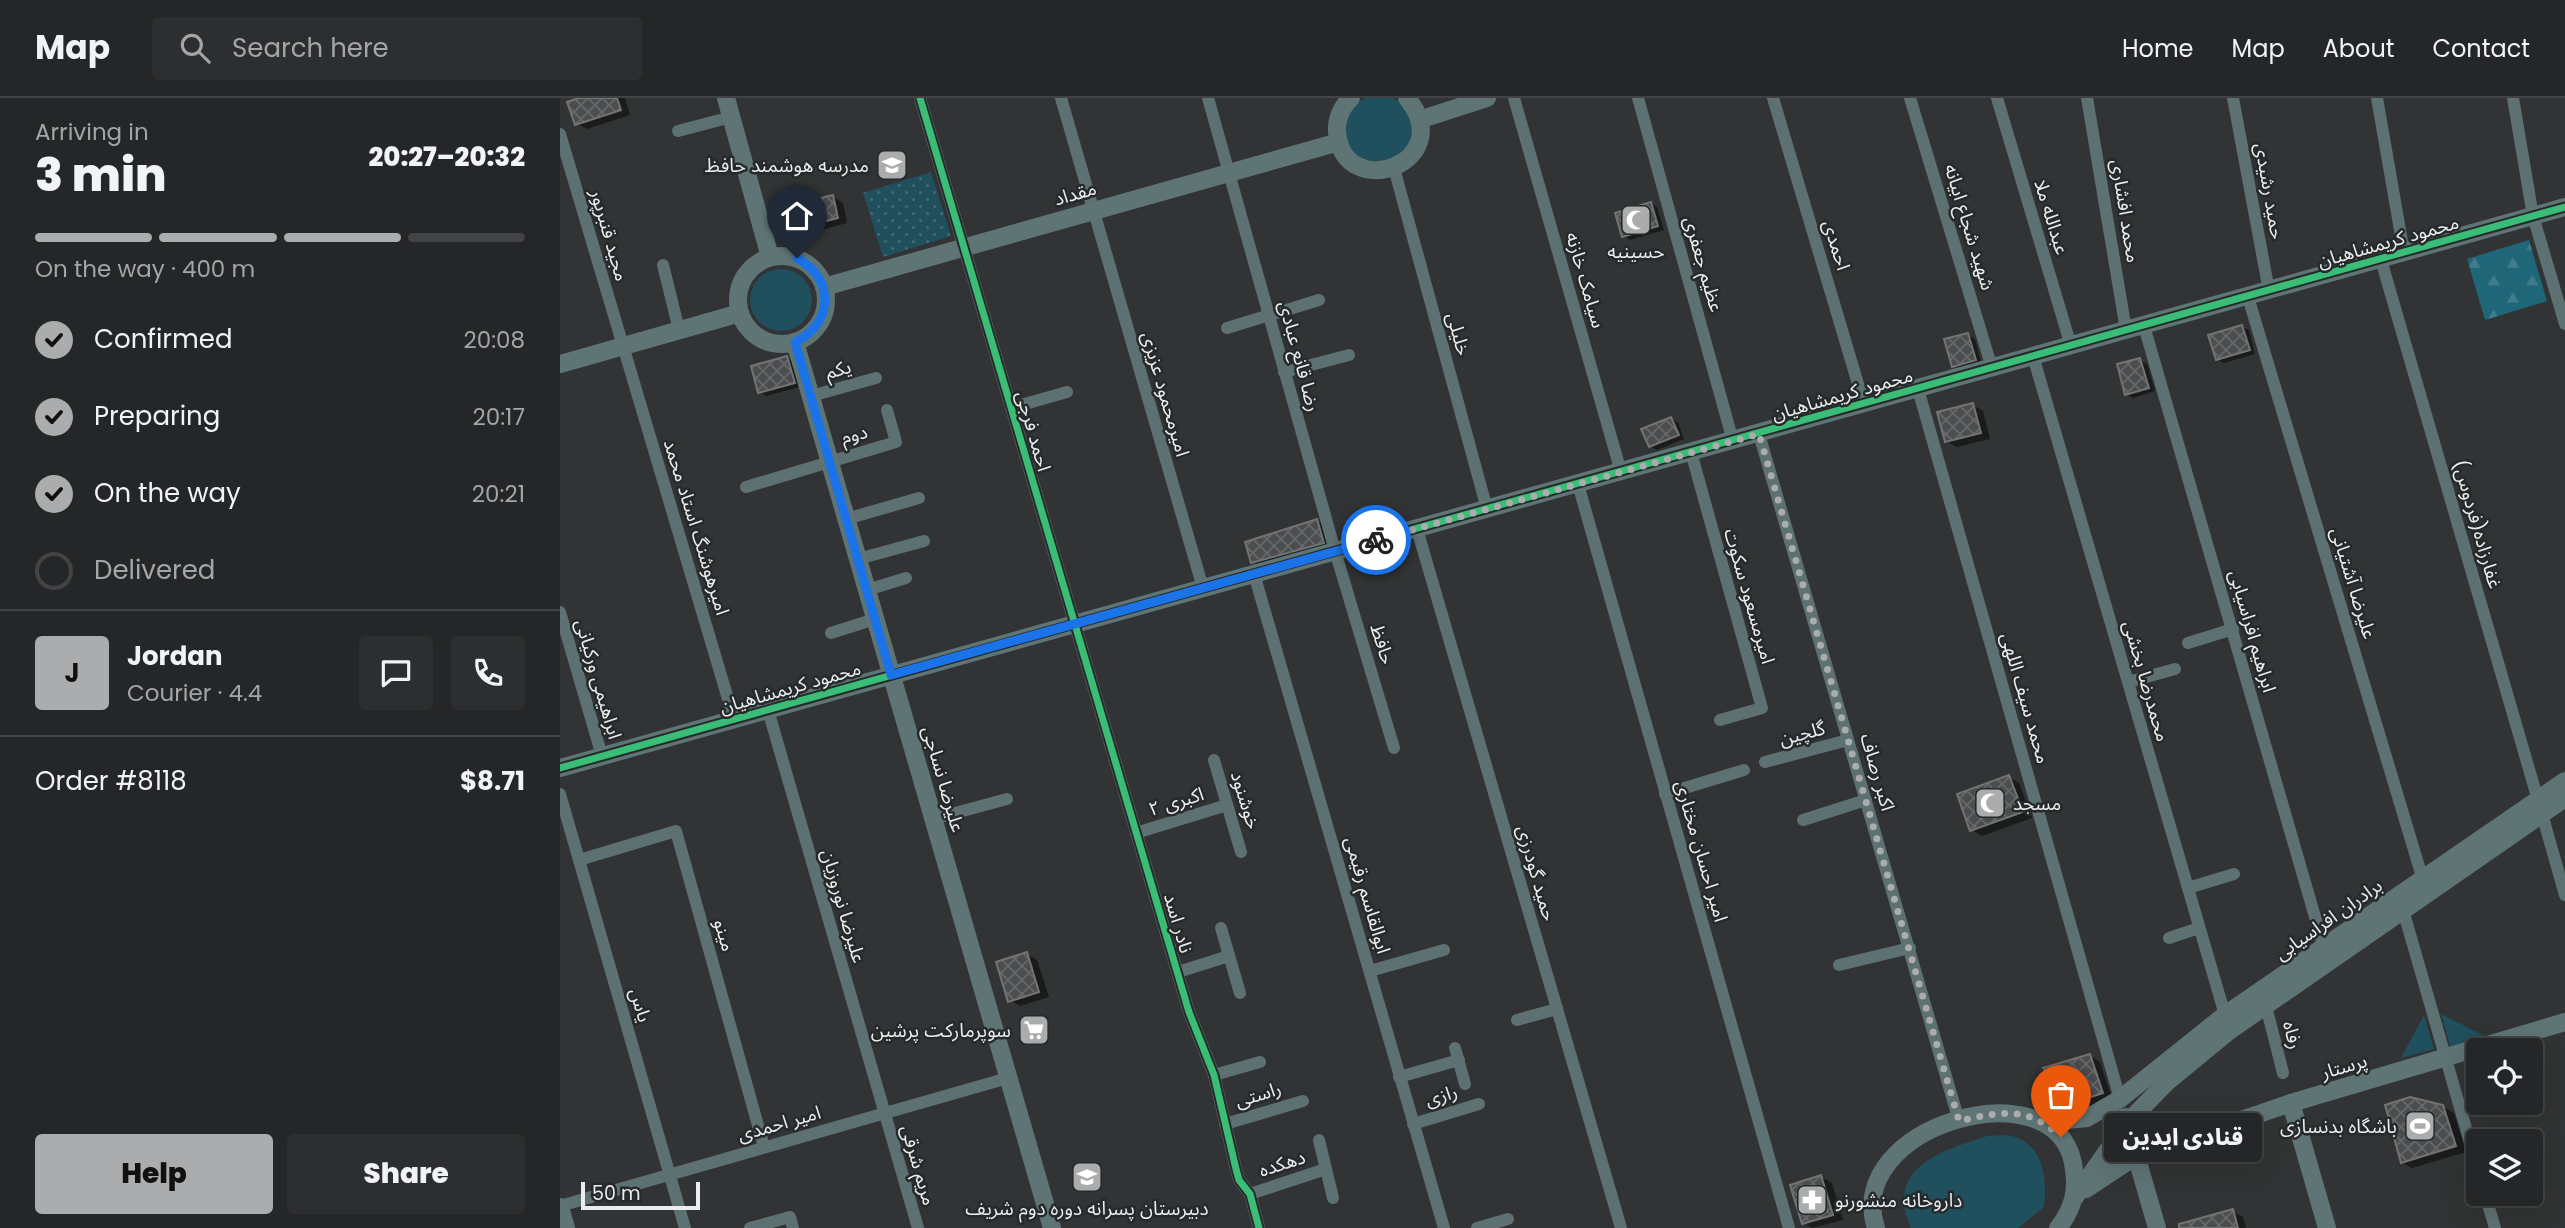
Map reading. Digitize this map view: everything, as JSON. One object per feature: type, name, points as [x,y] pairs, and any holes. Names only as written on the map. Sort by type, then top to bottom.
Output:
[{"type":"street","points":[[726,98],[770,257]]},
{"type":"street","name":"احمد فرجی","points":[[920,98],[1075,624]]},
{"type":"street","name":"امیرمحمود عزیزی","points":[[1061,98],[1203,588]]},
{"type":"street","name":"رضا قانع عبادی","points":[[1208,98],[1335,551]]},
{"type":"street","points":[[1351,98],[1339,115],[1339,142],[1355,164],[1380,171],[1404,163],[1418,144],[1419,120],[1407,98]]},
{"type":"street","points":[[1419,120],[1487,98]]},
{"type":"street","name":"سیامک خازنه","points":[[1514,98],[1621,472]]},
{"type":"street","name":"عظیم جعفری","points":[[1638,98],[1733,441]]},
{"type":"street","name":"احمدی","points":[[1773,98],[1864,404]]},
{"type":"street","name":"شهید شجاع ابیانه","points":[[1910,98],[1992,368]]},
{"type":"street","name":"عبدالله ملا","points":[[1997,98],[2071,346]]},
{"type":"street","name":"محمد افشاری","points":[[2087,98],[2126,330]]},
{"type":"street","name":"حمید رشیدی","points":[[2233,98],[2269,291]]},
{"type":"street","points":[[2377,98],[2404,253]]},
{"type":"street","points":[[2513,98],[2533,216],[2565,324]]},
{"type":"street","points":[[678,131],[732,117]]},
{"type":"street","name":"مجید قنبرپور","points":[[560,134],[623,346]]},
{"type":"street","name":"مقداد","points":[[824,286],[1339,142]]},
{"type":"street","name":"خلیلی","points":[[1394,168],[1487,509]]},
{"type":"street","name":"محمود کریمشاهیان","points":[[560,768],[2565,207]]},
{"type":"street","points":[[784,256],[809,265],[824,286],[826,300],[817,326],[795,342],[768,342],[751,330],[740,313],[740,285],[757,263],[770,257],[784,256]]},
{"type":"street","name":"غفارزاده(فردوس)","points":[[2381,260],[2565,895]]},
{"type":"street","points":[[663,265],[679,330]]},
{"type":"street","name":"علیرضا آشتیانی","points":[[2248,297],[2423,880]]},
{"type":"street","points":[[1227,328],[1320,300]]},
{"type":"street","points":[[560,364],[740,313]]},
{"type":"street","name":"ابراهیم افراسیابی","points":[[2144,326],[2326,955]]},
{"type":"street","name":"علیرضا نساجی","points":[[795,342],[1052,1228]]},
{"type":"street","name":"امیرهوشنگ استاد محمد","points":[[623,346],[734,719]]},
{"type":"street","points":[[1284,372],[1349,355]]},
{"type":"street","name":"محمدرضا بخشی","points":[[2033,356],[2225,1015]]},
{"type":"street","name":"یکم","points":[[811,396],[876,378]]},
{"type":"street","name":"محمد سیف اللهی","points":[[1918,389],[2120,1099]]},
{"type":"street","points":[[1011,408],[1067,392]]},
{"type":"street","name":"دوم","points":[[829,460],[896,442],[887,410]]},
{"type":"street","name":"اکبر رصاف","points":[[1759,434],[1959,1121]]},
{"type":"street","name":"امیرمسعود سکوت","points":[[1690,452],[1762,708],[1720,720]]},
{"type":"street","points":[[746,487],[829,460]]},
{"type":"street","name":"امیر احسان مختاری","points":[[1578,484],[1788,1228]]},
{"type":"street","points":[[846,519],[919,498]]},
{"type":"street","name":"حمید گودرزی","points":[[1417,528],[1620,1228]]},
{"type":"street","points":[[858,559],[924,541]]},
{"type":"street","name":"حافظ","points":[[1335,551],[1395,747]]},
{"type":"street","name":"ابوالقاسم رقیمی","points":[[1254,574],[1444,1228]]},
{"type":"street","points":[[867,590],[906,578]]},
{"type":"street","name":"ابراهیمی ورکیانی","points":[[560,612],[602,756]]},
{"type":"street","points":[[831,633],[875,619]]},
{"type":"street","name":"نادر اسد","points":[[1075,624],[1178,972],[1214,1075],[1239,1180],[1250,1194],[1259,1228]]},
{"type":"street","points":[[2189,643],[2233,629]]},
{"type":"street","points":[[2128,682],[2175,669]]},
{"type":"street","name":"علیرضا نوروزیان","points":[[768,710],[884,1114]]},
{"type":"street","name":"گلچین","points":[[1765,762],[1849,740]]},
{"type":"street","name":"خوشنود","points":[[1214,760],[1241,852]]},
{"type":"street","points":[[1665,794],[1744,770]]},
{"type":"street","name":"برادران افراسیابی","points":[[2326,955],[2403,910],[2540,807],[2565,781]]},
{"type":"street","name":"یاس","points":[[560,793],[685,1228]]},
{"type":"street","name":"برادران افراسیابی","points":[[2058,1228],[2068,1215],[2075,1198],[2127,1123],[2167,1082],[2263,999],[2326,955],[2423,880],[2540,807],[2565,798]]},
{"type":"street","points":[[933,819],[1007,799]]},
{"type":"street","points":[[1803,820],[1866,800]]},
{"type":"street","name":"اکبری ۲","points":[[1136,833],[1227,805]]},
{"type":"street","name":"مینو","points":[[579,860],[676,831],[764,1147]]},
{"type":"street","points":[[2188,888],[2234,874]]},
{"type":"street","points":[[2403,910],[2466,1129]]},
{"type":"street","points":[[1222,928],[1240,993]]},
{"type":"street","points":[[2169,938],[2199,928]]},
{"type":"street","points":[[1839,965],[1910,948]]},
{"type":"street","points":[[1370,971],[1444,950]]},
{"type":"street","points":[[1178,972],[1229,956]]},
{"type":"street","name":"برادران افراسیابی","points":[[1876,1228],[1872,1193],[1888,1159],[1915,1139],[1959,1121],[2002,1112],[2045,1122],[2087,1118],[2120,1099],[2225,1015],[2263,999]]},
{"type":"street","name":"رفاه","points":[[2263,999],[2283,1073]]},
{"type":"street","points":[[1517,1020],[1557,1009]]},
{"type":"street","name":"پرستار","points":[[2075,1198],[2136,1156],[2291,1103],[2565,1022]]},
{"type":"street","points":[[1399,1077],[1457,1054],[1465,1084]]},
{"type":"street","points":[[1214,1075],[1260,1062]]},
{"type":"street","name":"امیر احمدی","points":[[560,1207],[1008,1078]]},
{"type":"street","points":[[2120,1099],[2157,1228]]},
{"type":"street","name":"راستی","points":[[1225,1124],[1303,1101]]},
{"type":"street","points":[[2291,1103],[2327,1228]]},
{"type":"street","name":"رازی","points":[[1413,1124],[1479,1104]]},
{"type":"street","name":"مریم شرقی","points":[[884,1114],[918,1228]]},
{"type":"street","points":[[2045,1122],[2061,1137],[2072,1156],[2075,1198]]},
{"type":"street","points":[[1319,1140],[1333,1198]]},
{"type":"street","name":"دهکده","points":[[1250,1194],[1326,1169]]},
{"type":"street","points":[[2489,1206],[2495,1228]]},
{"type":"street","points":[[560,1207],[566,1228]]},
{"type":"street","points":[[750,1228],[790,1217],[793,1228]]},
{"type":"street","points":[[1477,1228],[1508,1219]]},
{"type":"shaded area","points":[[1379,95],[1392,97],[1403,105],[1411,116],[1411,142],[1403,153],[1392,161],[1379,163],[1366,161],[1355,153],[1347,142],[1345,129],[1347,116],[1355,105],[1366,97]]},
{"type":"shaded area","points":[[931,172],[951,236],[883,257],[863,193]]},
{"type":"shaded area","points":[[781,269],[803,278],[812,300],[803,322],[781,331],[759,322],[750,300],[759,278]]},
{"type":"shaded area","points":[[2441,1014],[2489,1038],[2466,1038],[2466,1045],[2451,1049]]},
{"type":"shaded area","points":[[2424,1015],[2434,1049],[2401,1058]]},
{"type":"shaded area","points":[[1987,1136],[2012,1136],[2033,1148],[2044,1176],[2044,1207],[2018,1228],[1911,1228],[1905,1207],[1905,1190],[1911,1176],[1936,1156]]},
{"type":"green space","points":[[2529,240],[2547,301],[2485,320],[2467,259]]},
{"type":"building","points":[[579,98],[617,98],[621,110],[575,125],[567,102]]},
{"type":"building","points":[[833,195],[838,218],[787,231],[780,208]]},
{"type":"building","name":"حسینیه","points":[[1651,202],[1658,226],[1622,237],[1615,213]]},
{"type":"building","points":[[2242,325],[2250,350],[2216,360],[2208,335]]},
{"type":"building","points":[[1968,333],[1976,360],[1952,367],[1944,339]]},
{"type":"building","points":[[787,356],[795,383],[758,393],[751,366]]},
{"type":"building","points":[[2140,358],[2149,388],[2125,395],[2117,364]]},
{"type":"building","points":[[1973,403],[1981,433],[1945,442],[1937,412]]},
{"type":"building","points":[[1671,417],[1679,435],[1649,447],[1641,429]]},
{"type":"building","points":[[1317,519],[1324,543],[1251,563],[1245,542]]},
{"type":"building","name":"مسجد","points":[[2009,775],[2023,812],[1970,831],[1957,794]]},
{"type":"building","points":[[1027,952],[1039,992],[1008,1002],[996,962]]},
{"type":"building","points":[[2090,1054],[2103,1093],[2078,1101],[2043,1068]]},
{"type":"building","name":"باشگاه بدنسازی","points":[[2410,1097],[2443,1105],[2456,1146],[2401,1163],[2385,1105]]},
{"type":"building","name":"داروخانه منشورنو","points":[[1821,1175],[1833,1215],[1802,1224],[1790,1185]]},
{"type":"building","points":[[2233,1209],[2238,1228],[2179,1228],[2179,1224]]},
{"type":"cycle path","points":[[920,98],[1189,1012],[1214,1075],[1239,1180],[1250,1194],[1259,1228]]},
{"type":"cycle path","points":[[560,768],[2565,207]]},
{"type":"way so far","points":[[1376,540],[1759,434],[1959,1121],[2002,1112],[2026,1115],[2045,1122],[2061,1137]]},
{"type":"place","name":"مدرسه هوشمند حافظ","points":[[892,165]]},
{"type":"place","name":"حسینیه","points":[[1636,220]]},
{"type":"place","name":"مسجد","points":[[1990,803]]},
{"type":"place","name":"سوپرمارکت پرشین","points":[[1034,1030]]},
{"type":"place","name":"باشگاه بدنسازی","points":[[2420,1126]]},
{"type":"place","name":"قنادی ایدین","points":[[2061,1137]]},
{"type":"place","name":"دبیرستان پسرانه دوره دوم شریف","points":[[1087,1177]]},
{"type":"place","name":"داروخانه منشورنو","points":[[1812,1200]]},
{"type":"route","points":[[797,258],[818,274],[824,286],[826,300],[824,314],[817,326],[807,336],[795,342],[891,675],[1376,540]]}]
